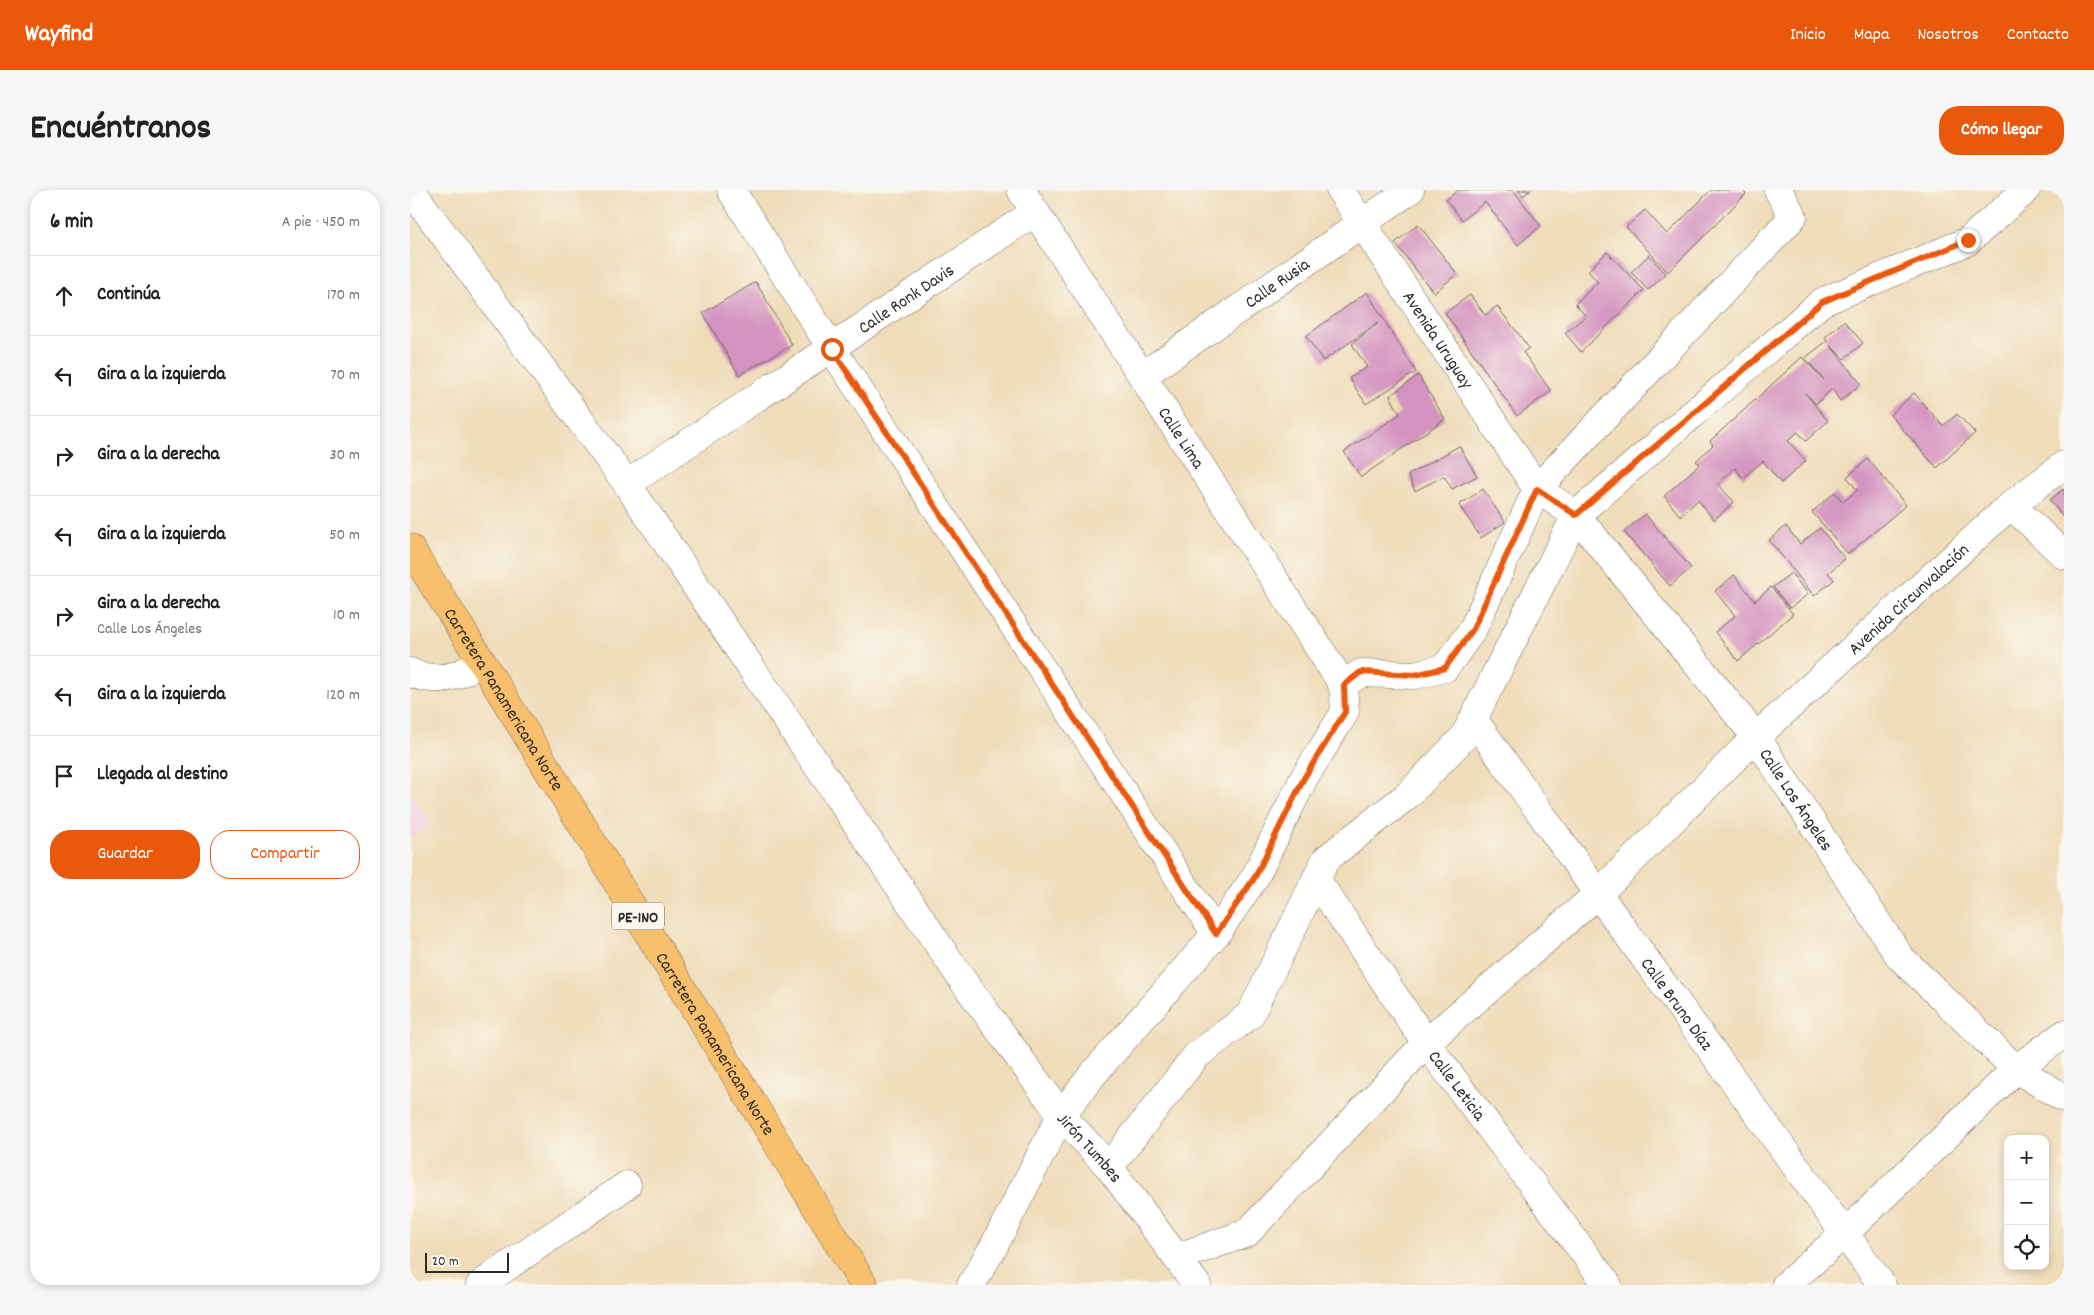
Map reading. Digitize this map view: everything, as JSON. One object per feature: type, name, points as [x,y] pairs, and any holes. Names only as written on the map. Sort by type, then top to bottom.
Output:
[{"type":"main road","name":"Carretera Panamericana Norte","points":[[410,548],[482,662],[864,1285]]},
{"type":"street","points":[[411,190],[627,484],[961,978],[1061,1115],[1094,1073],[1216,934],[1255,877],[1304,778],[1345,712],[1344,685],[1361,672],[1415,675],[1445,668],[1473,629],[1537,489],[1792,217],[1778,190]]},
{"type":"street","points":[[731,190],[832,349],[1216,934]]},
{"type":"street","name":"Avenida Uruguay","points":[[1340,190],[1537,489]]},
{"type":"street","name":"Calle Rusia","points":[[1142,376],[1410,190]]},
{"type":"street","points":[[1109,1167],[1196,1056],[1250,1015],[1326,860],[1408,795],[1464,738],[1576,515],[1822,302],[1968,240],[2026,190]]},
{"type":"street","name":"Calle Ronk Davis","points":[[627,484],[832,349],[1028,201]]},
{"type":"street","name":"Calle Lima","points":[[1028,201],[1344,685]]},
{"type":"street","name":"Avenida Circunvalación","points":[[1178,1257],[1247,1233],[1426,1044],[1598,894],[1756,737],[2011,505],[2064,465]]},
{"type":"street","name":"Calle Los Ángeles","points":[[1537,489],[1576,515],[1756,737],[1900,957],[2016,1069],[2064,1098]]},
{"type":"street","points":[[2011,505],[2064,555]]},
{"type":"street","points":[[410,672],[414,675],[430,678],[446,678],[460,675],[482,662]]},
{"type":"street","name":"Calle Bruno Díaz","points":[[1474,720],[1882,1285]]},
{"type":"street","name":"Calle Leticia","points":[[1316,879],[1426,1044],[1608,1285]]},
{"type":"street","points":[[1786,1285],[1844,1234],[2016,1069],[2064,1034]]},
{"type":"street","name":"Jirón Tumbes","points":[[971,1285],[994,1246],[1061,1115],[1109,1167],[1198,1285]]},
{"type":"street","points":[[480,1285],[627,1185]]},
{"type":"shaded area","points":[[410,793],[430,824],[410,838]]},
{"type":"building","points":[[1458,190],[1513,190],[1541,226],[1518,245],[1485,202],[1462,220],[1446,200]]},
{"type":"building","points":[[1518,190],[1530,190],[1523,196]]},
{"type":"building","points":[[1711,190],[1742,190],[1746,194],[1668,272],[1626,227],[1645,210],[1667,234]]},
{"type":"building","points":[[1418,224],[1457,274],[1434,293],[1395,243]]},
{"type":"building","points":[[1607,252],[1644,290],[1581,352],[1565,333],[1586,316],[1575,304],[1598,282],[1588,271]]},
{"type":"building","points":[[1649,255],[1666,274],[1648,290],[1631,272]]},
{"type":"building","points":[[756,282],[792,345],[739,375],[703,313]]},
{"type":"building","points":[[1367,292],[1416,372],[1366,404],[1349,378],[1367,367],[1352,344],[1378,323],[1323,361],[1306,336]]},
{"type":"building","points":[[1470,295],[1485,315],[1497,306],[1529,348],[1523,352],[1551,391],[1517,416],[1445,313]]},
{"type":"building","points":[[1844,321],[1863,343],[1844,359],[1830,345],[1861,384],[1840,401],[1832,389],[1816,404],[1805,393],[1828,421],[1806,441],[1798,432],[1788,441],[1806,461],[1781,483],[1763,461],[1743,478],[1735,468],[1718,484],[1734,502],[1714,520],[1698,500],[1680,516],[1664,496],[1700,464],[1696,461],[1713,445],[1710,441],[1802,357],[1824,380],[1805,358],[1827,341],[1825,337]]},
{"type":"building","points":[[1418,375],[1445,419],[1361,477],[1344,452],[1400,414],[1390,396]]},
{"type":"building","points":[[1914,393],[1943,426],[1957,414],[1975,433],[1937,468],[1890,415]]},
{"type":"building","points":[[1459,446],[1477,476],[1452,489],[1444,476],[1415,491],[1408,475]]},
{"type":"building","points":[[1868,459],[1906,505],[1848,554],[1812,512],[1835,492],[1843,502],[1857,490],[1847,477]]},
{"type":"building","points":[[1483,489],[1505,522],[1481,538],[1459,505]]},
{"type":"building","points":[[2064,489],[2064,519],[2050,500]]},
{"type":"building","points":[[1645,514],[1691,568],[1670,586],[1624,532]]},
{"type":"building","points":[[1786,526],[1800,544],[1820,528],[1845,559],[1828,573],[1834,580],[1814,596],[1769,540]]},
{"type":"building","points":[[1791,573],[1808,594],[1790,608],[1773,587]]},
{"type":"building","points":[[1734,575],[1755,601],[1771,587],[1793,614],[1738,661],[1715,632],[1735,616],[1715,591]]},
{"type":"route","points":[[832,349],[1216,934],[1255,877],[1304,778],[1345,712],[1344,685],[1361,672],[1415,675],[1445,668],[1473,629],[1537,489],[1576,515],[1822,302],[1968,240]]}]
